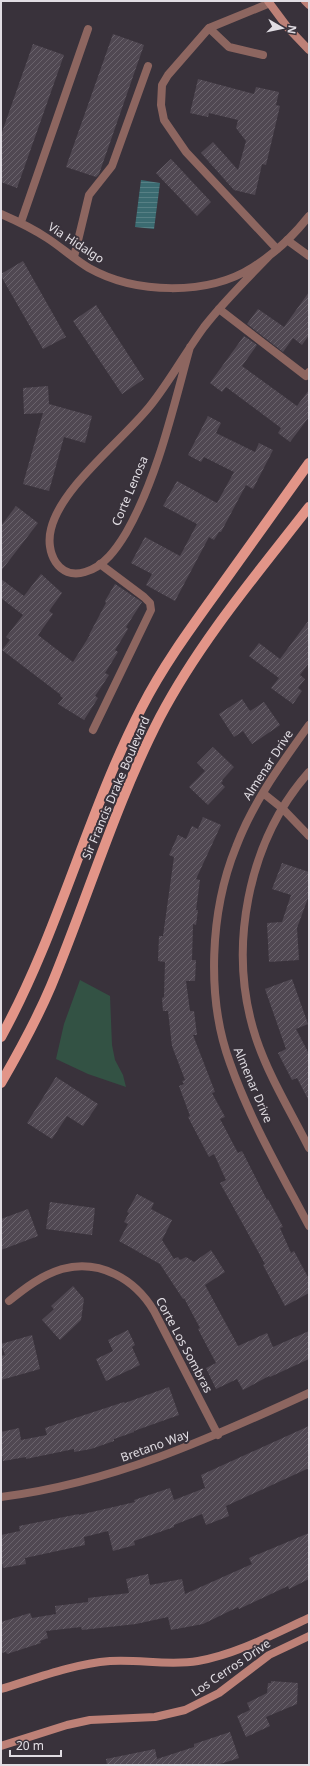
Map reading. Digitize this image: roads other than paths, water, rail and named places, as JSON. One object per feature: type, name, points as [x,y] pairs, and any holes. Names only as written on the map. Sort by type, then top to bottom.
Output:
[{"type":"main road","name":"Sir Francis Drake Boulevard","points":[[1,1037],[22,997],[46,941],[98,807],[142,707],[171,657],[309,463]]},
{"type":"main road","name":"Sir Francis Drake Boulevard","points":[[1,1082],[26,1037],[50,988],[118,814],[160,717],[188,669],[217,627],[309,507]]},
{"type":"street","points":[[306,1],[309,5]]},
{"type":"street","points":[[277,248],[186,152],[164,120],[161,105],[162,85],[168,75],[209,28],[269,2],[288,28],[309,50]]},
{"type":"street","points":[[209,28],[229,47],[263,55]]},
{"type":"street","points":[[21,222],[88,30]]},
{"type":"street","points":[[74,257],[89,195],[112,166],[148,66]]},
{"type":"street","name":"Via Hidalgo","points":[[1,214],[21,222],[89,268],[115,280],[145,287],[173,288],[201,285],[226,279],[252,268],[287,240],[309,216]]},
{"type":"street","points":[[287,240],[309,256]]},
{"type":"street","name":"Corte Lenosa","points":[[190,346],[168,427],[143,497],[126,533],[113,552],[100,564],[86,572],[78,574],[64,570],[58,566],[50,552],[50,536],[54,520],[70,492],[150,406],[169,382],[190,346],[219,309],[270,254]]},
{"type":"street","points":[[219,309],[306,376],[309,372]]},
{"type":"street","points":[[93,730],[151,610],[150,603],[144,597],[100,564]]},
{"type":"street","name":"Almenar Drive","points":[[309,725],[284,759],[263,793],[236,847],[220,908],[216,934],[214,965],[218,1015],[227,1057],[242,1096],[309,1226]]},
{"type":"street","name":"Almenar Drive","points":[[309,772],[283,809],[263,848],[253,879],[244,929],[244,969],[247,998],[256,1038],[271,1073],[309,1148]]},
{"type":"street","points":[[263,793],[283,809],[309,836]]},
{"type":"street","name":"Corte Los Sombras","points":[[10,1301],[41,1278],[67,1268],[81,1267],[99,1269],[115,1274],[128,1281],[142,1294],[154,1311],[218,1434]]},
{"type":"street","name":"Bretano Way","points":[[1,1497],[45,1491],[109,1474],[170,1454],[309,1393]]},
{"type":"street","name":"Los Cerros Drive","points":[[1,1689],[67,1669],[95,1663],[126,1661],[184,1662],[212,1658],[253,1643],[309,1618]]},
{"type":"street","name":"Los Cerros Drive","points":[[1,1746],[67,1725],[90,1720],[142,1719],[185,1710],[219,1693],[270,1655],[309,1636]]},
{"type":"water","points":[[141,180],[160,183],[154,229],[135,227]]}]
